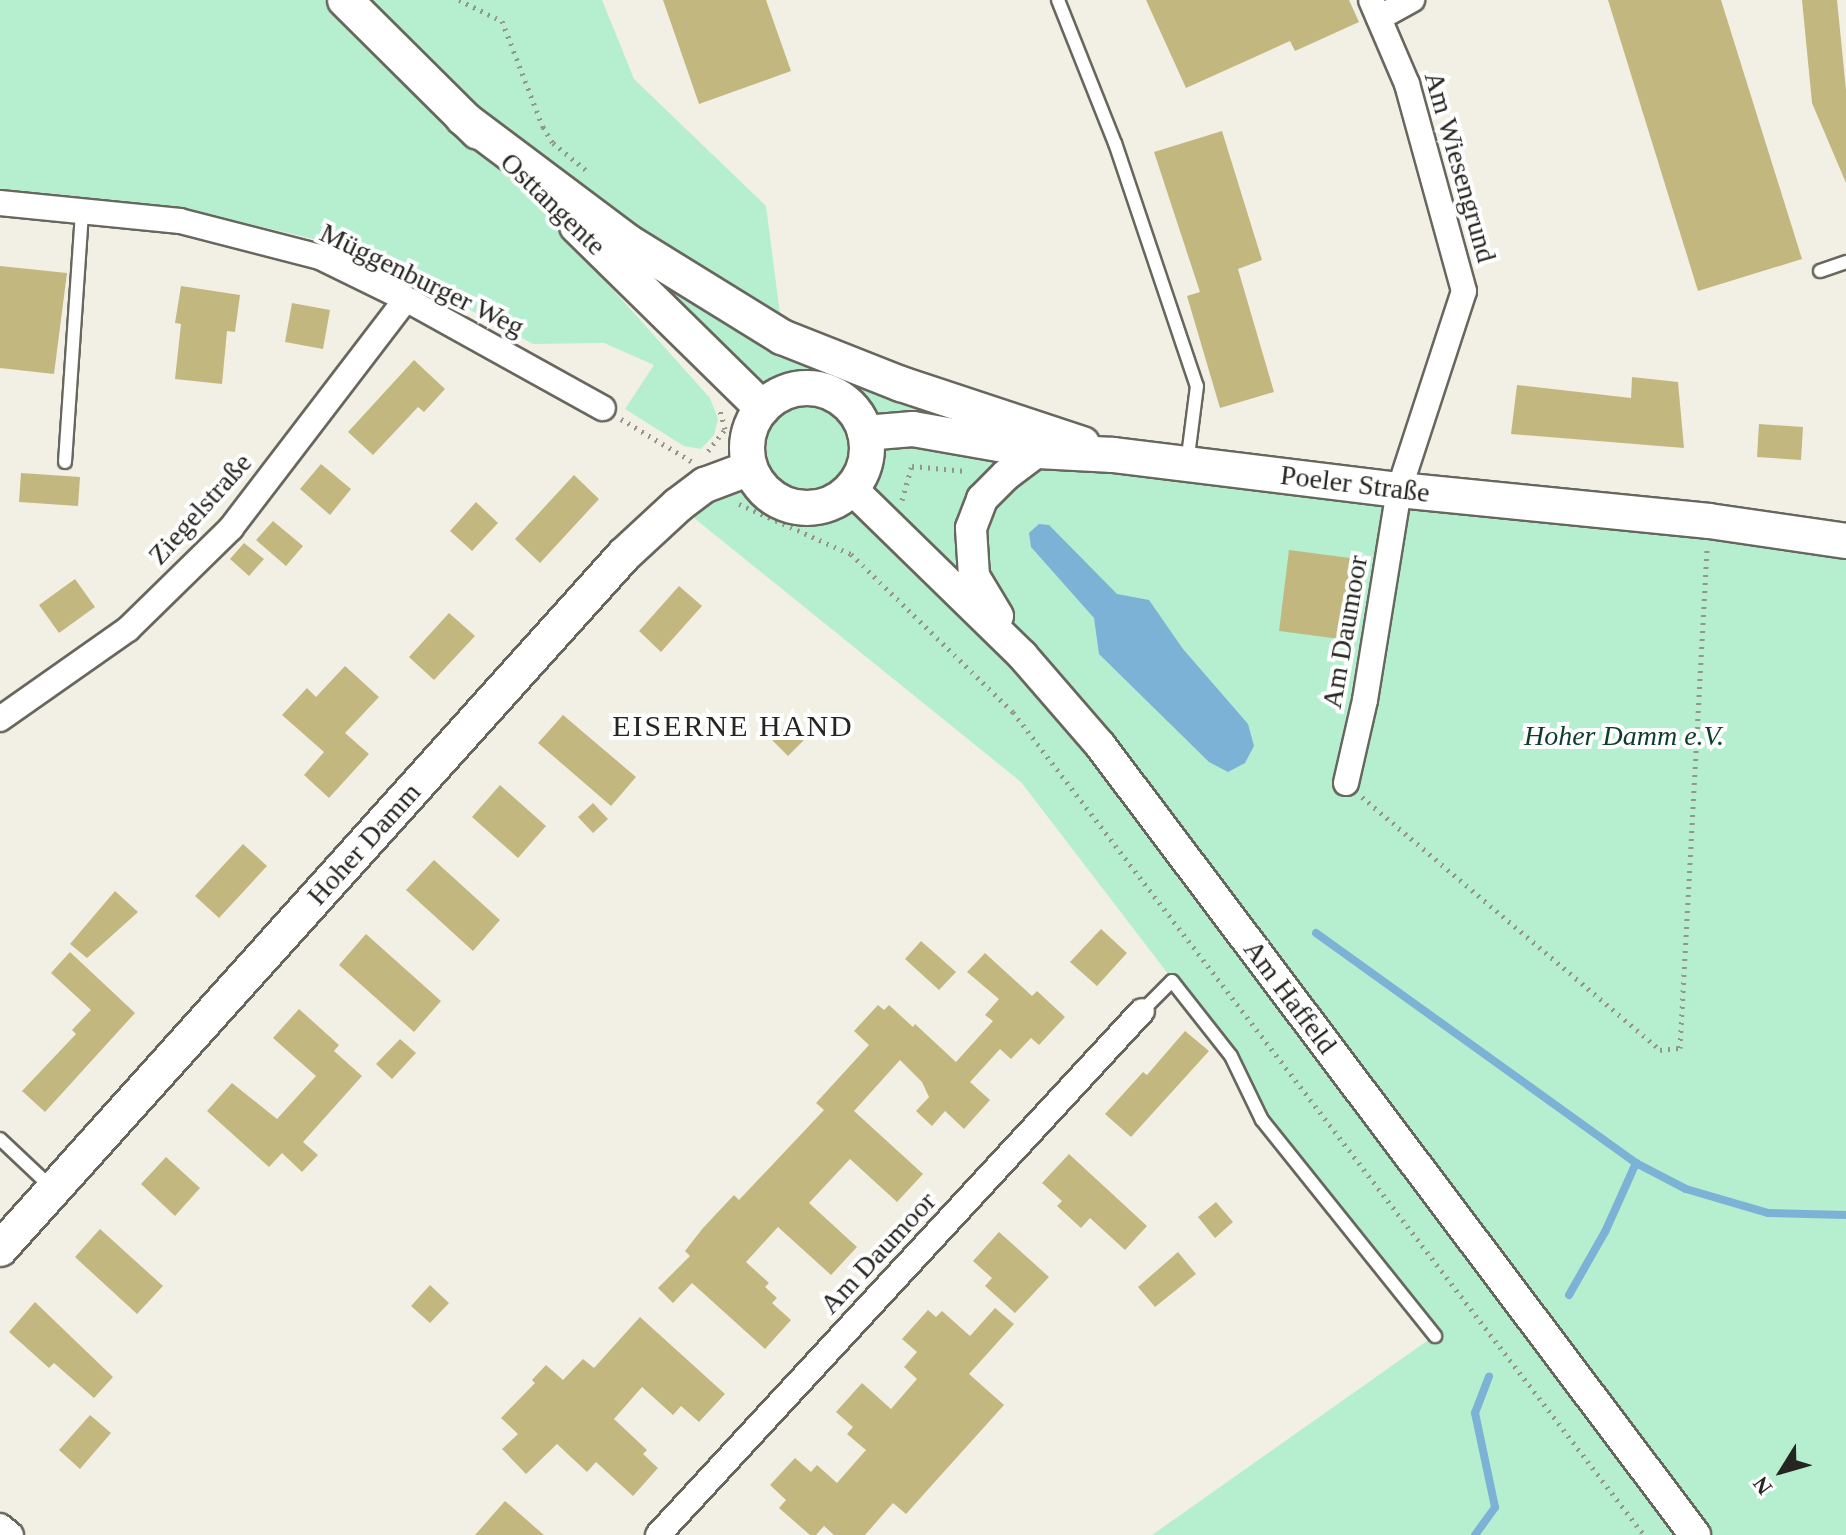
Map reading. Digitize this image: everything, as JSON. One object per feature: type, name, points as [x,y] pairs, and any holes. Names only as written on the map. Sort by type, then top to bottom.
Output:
[{"type":"main road","name":"Osttangente","points":[[345,0],[762,408]]},
{"type":"main road","points":[[463,118],[628,242],[782,337],[901,384],[1014,418],[1113,455]]},
{"type":"main road","points":[[811,387],[830,392],[847,403],[860,418],[865,433],[867,457],[861,476],[852,489],[832,504],[812,509],[792,507],[774,499],[759,486],[750,468],[746,449],[749,429],[762,408],[791,389],[811,387]]},
{"type":"main road","name":"Poeler Straße","points":[[865,433],[891,428],[913,429],[1038,451],[1113,455],[1399,490],[1709,521],[1846,541]]},
{"type":"main road","name":"Hoher Damm","points":[[0,1249],[624,555],[705,485],[750,468]]},
{"type":"street","points":[[1375,9],[1412,0]]},
{"type":"street","name":"Am Wiesengrund","points":[[1375,9],[1407,84],[1464,291],[1399,490]]},
{"type":"street","name":"Müggenburger Weg","points":[[0,203],[180,221],[320,257],[406,299],[603,408]]},
{"type":"street","name":"Ziegelstraße","points":[[0,719],[128,629],[231,528],[406,299]]},
{"type":"street","points":[[1022,655],[974,576],[971,528],[982,499],[1038,451]]},
{"type":"street","name":"Am Haffeld","points":[[852,489],[1022,655],[1100,745],[1695,1535]]},
{"type":"street","name":"Am Daumoor","points":[[1346,783],[1365,700],[1399,490]]},
{"type":"street","name":"Am Daumoor","points":[[658,1535],[1142,1011]]},
{"type":"street","points":[[0,1526],[11,1535]]},
{"type":"lane","points":[[1058,0],[1115,143],[1197,386],[1186,464]]},
{"type":"lane","points":[[65,462],[82,211]]},
{"type":"lane","points":[[1820,271],[1846,262]]},
{"type":"lane","points":[[1142,1011],[1172,981],[1231,1056],[1262,1120],[1435,1336]]},
{"type":"lane","points":[[0,1139],[54,1189]]},
{"type":"path","points":[[459,0],[502,21],[543,127],[553,143],[590,173]]},
{"type":"path","points":[[707,453],[725,429],[718,401]]},
{"type":"path","points":[[603,408],[698,466]]},
{"type":"path","points":[[901,503],[912,466]]},
{"type":"path","points":[[730,505],[739,504],[851,554],[1013,712],[1644,1535]]},
{"type":"path","points":[[1346,783],[1660,1050],[1680,1048],[1709,521]]},
{"type":"green space","name":"Hoher Damm e.V.","points":[[0,0],[602,0],[634,79],[766,206],[783,337],[1113,455],[1846,541],[1846,1535],[1152,1535],[1434,1336],[1262,1120],[1231,1056],[1021,782],[678,505],[738,460],[738,436],[757,404],[582,255],[710,398],[718,419],[714,435],[701,449],[684,446],[625,409],[654,365],[604,343],[533,344],[418,282],[326,242],[181,208],[0,189]]},
{"type":"water","points":[[1039,524],[1049,525],[1117,594],[1149,600],[1183,649],[1248,724],[1254,746],[1245,763],[1228,772],[1209,762],[1099,654],[1094,618],[1031,547],[1029,533]]},
{"type":"building","points":[[663,0],[766,0],[791,71],[699,104]]},
{"type":"building","points":[[1146,0],[1349,0],[1359,22],[1295,51],[1290,41],[1186,88]]},
{"type":"building","points":[[1608,0],[1721,0],[1802,259],[1698,291]]},
{"type":"building","points":[[1802,0],[1837,0],[1846,90],[1846,183],[1812,103]]},
{"type":"building","points":[[1222,131],[1262,260],[1238,269],[1274,392],[1220,408],[1187,296],[1200,292],[1154,152]]},
{"type":"building","points":[[0,266],[67,273],[54,374],[0,368]]},
{"type":"building","points":[[181,286],[240,295],[235,332],[227,331],[222,384],[175,379],[181,324],[175,323]]},
{"type":"building","points":[[292,303],[330,310],[323,349],[285,342]]},
{"type":"building","points":[[414,360],[445,389],[424,412],[418,407],[373,455],[348,432]]},
{"type":"building","points":[[1632,377],[1678,382],[1684,448],[1511,434],[1517,385],[1631,398]]},
{"type":"building","points":[[1759,424],[1803,427],[1801,460],[1757,457]]},
{"type":"building","points":[[321,464],[351,489],[330,515],[300,489]]},
{"type":"building","points":[[21,473],[80,477],[78,506],[19,502]]},
{"type":"building","points":[[574,475],[599,499],[540,563],[515,539]]},
{"type":"building","points":[[476,502],[498,523],[472,551],[450,531]]},
{"type":"building","points":[[273,521],[303,546],[286,566],[256,540]]},
{"type":"building","points":[[244,543],[264,559],[249,576],[230,559]]},
{"type":"building","points":[[1289,550],[1365,560],[1355,641],[1279,631]]},
{"type":"building","points":[[75,579],[95,607],[59,633],[39,605]]},
{"type":"building","points":[[679,586],[702,606],[661,652],[639,631]]},
{"type":"building","points":[[449,613],[475,636],[434,680],[409,657]]},
{"type":"building","points":[[345,666],[379,697],[345,733],[369,754],[329,798],[304,775],[324,752],[282,715],[307,688],[316,697]]},
{"type":"building","points":[[563,715],[636,777],[611,806],[538,743]]},
{"type":"building","points":[[790,722],[806,738],[788,756],[772,740]]},
{"type":"building","points":[[500,785],[546,826],[518,858],[472,817]]},
{"type":"building","points":[[593,803],[608,819],[593,833],[578,817]]},
{"type":"building","points":[[243,844],[267,866],[219,918],[195,896]]},
{"type":"building","points":[[434,860],[500,920],[473,951],[406,890]]},
{"type":"building","points":[[115,891],[138,912],[87,958],[70,944]]},
{"type":"building","points":[[1101,929],[1127,953],[1097,986],[1070,962]]},
{"type":"building","points":[[366,934],[441,1001],[414,1032],[339,965]]},
{"type":"building","points":[[921,941],[956,972],[939,990],[905,959]]},
{"type":"building","points":[[70,952],[135,1013],[45,1112],[22,1091],[76,1034],[72,1030],[91,1010],[51,973]]},
{"type":"building","points":[[985,953],[1032,996],[1037,991],[1065,1017],[1039,1045],[1031,1038],[1011,1059],[1000,1049],[970,1082],[990,1100],[964,1129],[945,1111],[932,1126],[916,1111],[929,1097],[922,1082],[900,1060],[854,1111],[923,1174],[897,1202],[850,1159],[809,1203],[857,1247],[831,1275],[778,1227],[746,1262],[769,1283],[765,1287],[777,1298],[772,1303],[791,1320],[765,1349],[692,1283],[673,1303],[658,1288],[690,1256],[685,1251],[703,1228],[734,1195],[739,1200],[824,1110],[816,1103],[869,1045],[854,1031],[878,1005],[884,1010],[889,1005],[913,1027],[915,1024],[956,1062],[993,1021],[985,1015],[999,999],[967,972]]},
{"type":"building","points":[[299,1009],[339,1045],[334,1051],[362,1076],[303,1142],[318,1155],[302,1172],[282,1153],[269,1167],[207,1111],[232,1083],[277,1119],[316,1076],[273,1038]]},
{"type":"building","points":[[1185,1031],[1209,1051],[1131,1137],[1105,1114],[1143,1072],[1147,1075]]},
{"type":"building","points":[[400,1039],[416,1053],[392,1079],[376,1064]]},
{"type":"building","points":[[1069,1154],[1147,1226],[1125,1250],[1090,1218],[1081,1228],[1057,1206],[1062,1201],[1042,1183]]},
{"type":"building","points":[[166,1157],[200,1188],[175,1216],[141,1184]]},
{"type":"building","points":[[1216,1202],[1233,1222],[1215,1238],[1198,1217]]},
{"type":"building","points":[[100,1229],[163,1286],[137,1314],[75,1257]]},
{"type":"building","points":[[999,1232],[1049,1277],[1015,1313],[985,1286],[992,1278],[973,1261]]},
{"type":"building","points":[[1178,1252],[1196,1274],[1155,1307],[1138,1287]]},
{"type":"building","points":[[430,1285],[449,1303],[430,1323],[411,1306]]},
{"type":"building","points":[[35,1302],[113,1377],[94,1398],[54,1363],[49,1368],[9,1332]]},
{"type":"building","points":[[995,1308],[1014,1324],[969,1374],[1004,1405],[906,1514],[893,1503],[865,1535],[834,1535],[824,1526],[816,1535],[810,1535],[779,1508],[786,1500],[770,1485],[795,1458],[811,1472],[817,1465],[837,1483],[866,1450],[847,1434],[853,1427],[836,1412],[862,1383],[891,1409],[917,1379],[904,1367],[917,1352],[902,1339],[928,1310],[936,1317],[942,1311],[970,1336]]},
{"type":"building","points":[[640,1317],[725,1394],[699,1422],[681,1406],[673,1415],[642,1387],[614,1419],[647,1450],[643,1454],[658,1468],[633,1496],[596,1462],[587,1472],[557,1444],[526,1474],[502,1449],[518,1434],[501,1418],[535,1383],[532,1380],[546,1365],[563,1380],[583,1359],[594,1368]]},
{"type":"building","points":[[90,1415],[111,1433],[80,1469],[59,1450]]},
{"type":"building","points":[[505,1501],[544,1535],[475,1535]]},
{"type":"waterway","points":[[1316,933],[1636,1163],[1686,1189],[1768,1213],[1846,1215]]},
{"type":"waterway","points":[[1569,1295],[1605,1232],[1636,1163]]},
{"type":"waterway","points":[[1475,1535],[1495,1507],[1475,1413],[1489,1377]]},
{"type":"district","name":"EISERNE HAND","points":[[733,726]]}]
